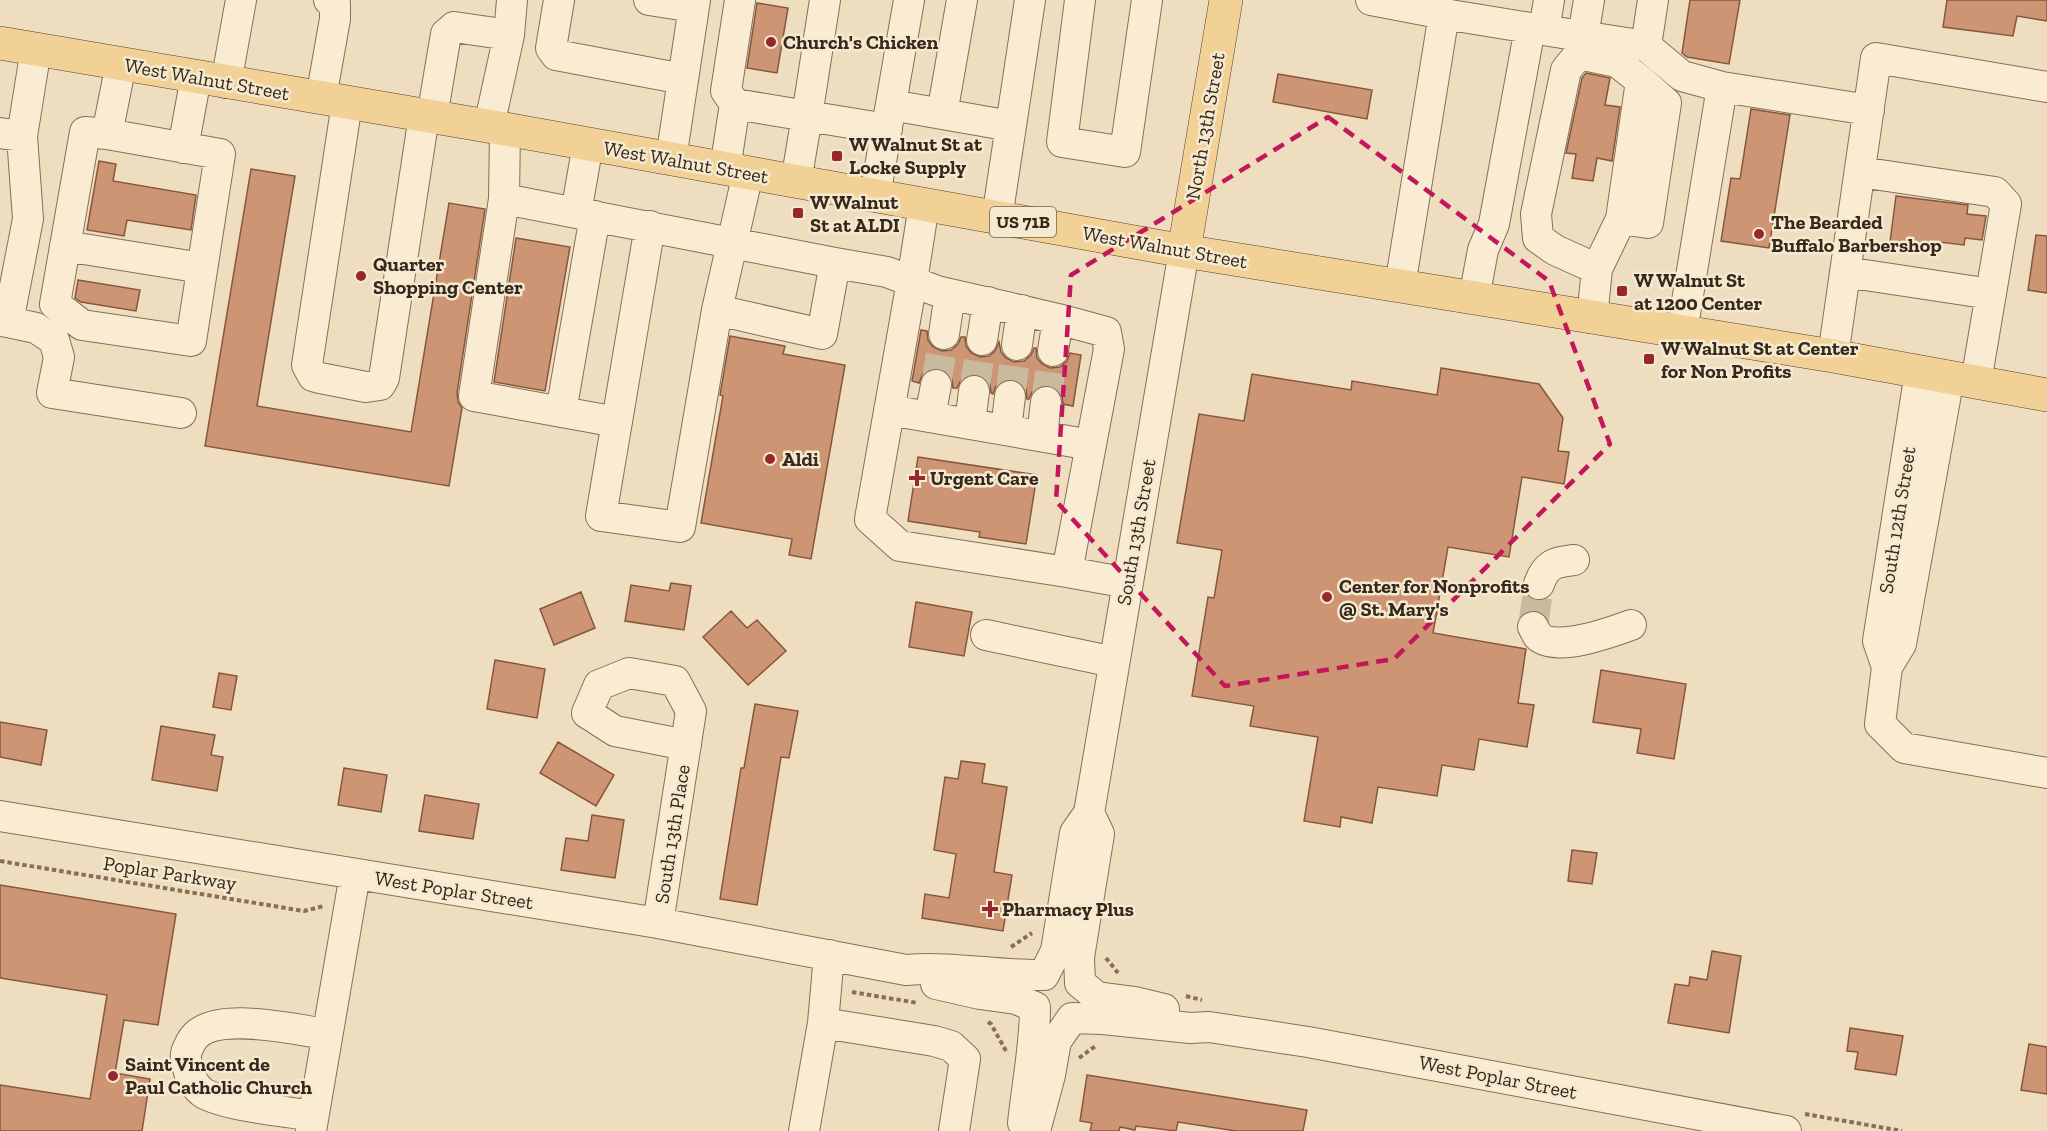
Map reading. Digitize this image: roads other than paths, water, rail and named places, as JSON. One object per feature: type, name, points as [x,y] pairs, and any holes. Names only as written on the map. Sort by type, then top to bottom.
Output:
[{"type":"main road","name":"North 13th Street","points":[[1184,251],[1226,0]]},
{"type":"main road","name":"West Walnut Street","points":[[0,43],[497,128],[1184,251],[1833,356],[2047,395]]},
{"type":"street","points":[[183,148],[240,0]]},
{"type":"street","points":[[330,0],[335,4],[334,101],[307,365],[313,376],[320,378],[366,387],[380,385],[384,378],[428,116],[446,34],[454,27],[508,35]]},
{"type":"street","points":[[512,0],[497,128],[504,199],[474,396],[617,422]]},
{"type":"street","points":[[559,0],[551,48],[556,55],[683,79]]},
{"type":"street","points":[[649,0],[695,4],[671,159]]},
{"type":"street","points":[[650,226],[601,516],[680,526],[717,310],[733,243],[736,171],[735,104],[726,90],[740,0]]},
{"type":"street","points":[[796,182],[823,0]]},
{"type":"street","points":[[875,196],[909,0]]},
{"type":"street","points":[[942,114],[962,0]]},
{"type":"street","points":[[997,218],[1030,0]]},
{"type":"street","points":[[1080,0],[1062,142],[1125,152],[1147,0]]},
{"type":"street","points":[[1371,0],[1646,46],[1682,76],[1722,87],[1869,110]]},
{"type":"street","points":[[1474,298],[1483,250],[1494,224],[1537,29],[1549,0]]},
{"type":"street","points":[[1583,36],[1589,0]]},
{"type":"street","points":[[1646,46],[1653,0]]},
{"type":"street","points":[[1400,286],[1444,14]]},
{"type":"street","points":[[36,49],[11,134],[28,219],[4,322],[36,328],[54,340],[59,357],[52,393],[181,414]]},
{"type":"street","points":[[1593,318],[1597,269],[1621,219],[1648,223],[1666,104],[1617,62],[1579,54],[1566,70],[1536,214],[1538,238],[1555,250],[1597,269]]},
{"type":"street","points":[[1833,356],[1876,58],[2047,87]]},
{"type":"street","points":[[107,134],[121,64]]},
{"type":"street","points":[[1682,332],[1722,87]]},
{"type":"street","points":[[735,104],[807,116],[889,117],[942,114],[1011,126]]},
{"type":"street","points":[[85,132],[183,148],[220,154],[191,341],[82,325],[55,304],[85,132]]},
{"type":"street","points":[[561,412],[586,214],[588,144]]},
{"type":"street","name":"South 12th Street","points":[[1860,172],[1995,192],[2006,204],[1991,294],[1949,377],[1900,644],[1887,667],[1880,724],[1904,748],[2047,773]]},
{"type":"street","points":[[504,199],[887,272],[950,294],[1106,332],[1109,350],[1067,572]]},
{"type":"street","points":[[924,204],[870,519],[900,546],[1128,583]]},
{"type":"street","points":[[65,246],[202,268]]},
{"type":"street","name":"South 13th Street","points":[[1044,975],[1056,951],[1075,833],[1089,813],[1184,251]]},
{"type":"street","points":[[717,310],[822,334],[835,263]]},
{"type":"street","points":[[1845,272],[1991,294]]},
{"type":"street","points":[[944,334],[950,294]]},
{"type":"street","points":[[982,340],[988,302]]},
{"type":"street","points":[[1017,345],[1022,310]]},
{"type":"street","points":[[1053,351],[1058,319]]},
{"type":"street","points":[[930,417],[936,385]]},
{"type":"street","points":[[970,424],[974,391]]},
{"type":"street","points":[[1006,430],[1010,396]]},
{"type":"street","points":[[1042,436],[1046,402]]},
{"type":"street","points":[[890,410],[1091,445]]},
{"type":"street","points":[[1539,584],[1542,575],[1554,562],[1574,560]]},
{"type":"street","points":[[1533,627],[1539,637],[1574,642],[1603,636],[1631,625]]},
{"type":"street","points":[[986,635],[1114,662]]},
{"type":"street","name":"South 13th Place","points":[[658,923],[686,745]]},
{"type":"street","name":"South 13th Street","points":[[1080,983],[1080,957],[1099,834],[1089,813]]},
{"type":"street","name":"West Poplar Street","points":[[0,816],[658,923],[906,970],[927,969],[1015,976],[1044,975]]},
{"type":"street","points":[[326,1034],[249,1023],[224,1024],[207,1028],[194,1036],[186,1053],[189,1075],[203,1093],[224,1101],[312,1124],[355,874]]},
{"type":"street","points":[[804,1131],[823,1023],[829,955]]},
{"type":"street","name":"West Poplar Street","points":[[906,970],[929,983],[1016,999],[1035,1007]]},
{"type":"street","points":[[1022,1131],[1026,1085],[1035,1033],[1034,989],[1044,975],[1052,972],[1068,972],[1080,983],[1084,998],[1078,1013],[1072,1018],[1064,1022],[1047,1019],[1035,1007]]},
{"type":"street","name":"West Poplar Street","points":[[1080,983],[1097,997],[1135,1002],[1197,1017],[1209,1027]]},
{"type":"street","points":[[1035,1131],[1050,1075],[1056,1041],[1072,1018]]},
{"type":"street","name":"West Poplar Street","points":[[1072,1018],[1190,1028],[1209,1027],[1308,1042],[1774,1130]]},
{"type":"street","points":[[823,1023],[934,1041],[951,1046],[965,1059],[954,1131]]},
{"type":"tunnel","points":[[936,385],[944,334]]},
{"type":"tunnel","points":[[974,391],[982,340]]},
{"type":"tunnel","points":[[1010,396],[1017,345]]},
{"type":"tunnel","points":[[1046,402],[1053,351]]},
{"type":"tunnel","points":[[1533,627],[1539,584]]},
{"type":"place","name":"Church's Chicken","points":[[771,42]]},
{"type":"place","name":"W Walnut St at Locke Supply","points":[[837,156]]},
{"type":"place","name":"W Walnut St at ALDI","points":[[798,213]]},
{"type":"place","name":"The Bearded Buffalo Barbershop","points":[[1759,234]]},
{"type":"place","name":"Quarter Shopping Center","points":[[361,276]]},
{"type":"place","name":"W Walnut St at 1200 Center","points":[[1622,291]]},
{"type":"place","name":"W Walnut St at Center for Non Profits","points":[[1649,359]]},
{"type":"place","name":"Aldi","points":[[770,459]]},
{"type":"place","name":"Urgent Care","points":[[917,478]]},
{"type":"place","name":"Center for Nonprofits @ St. Mary's","points":[[1327,597]]},
{"type":"place","name":"Pharmacy Plus","points":[[990,909]]},
{"type":"place","name":"Saint Vincent de Paul Catholic Church","points":[[113,1076]]}]
